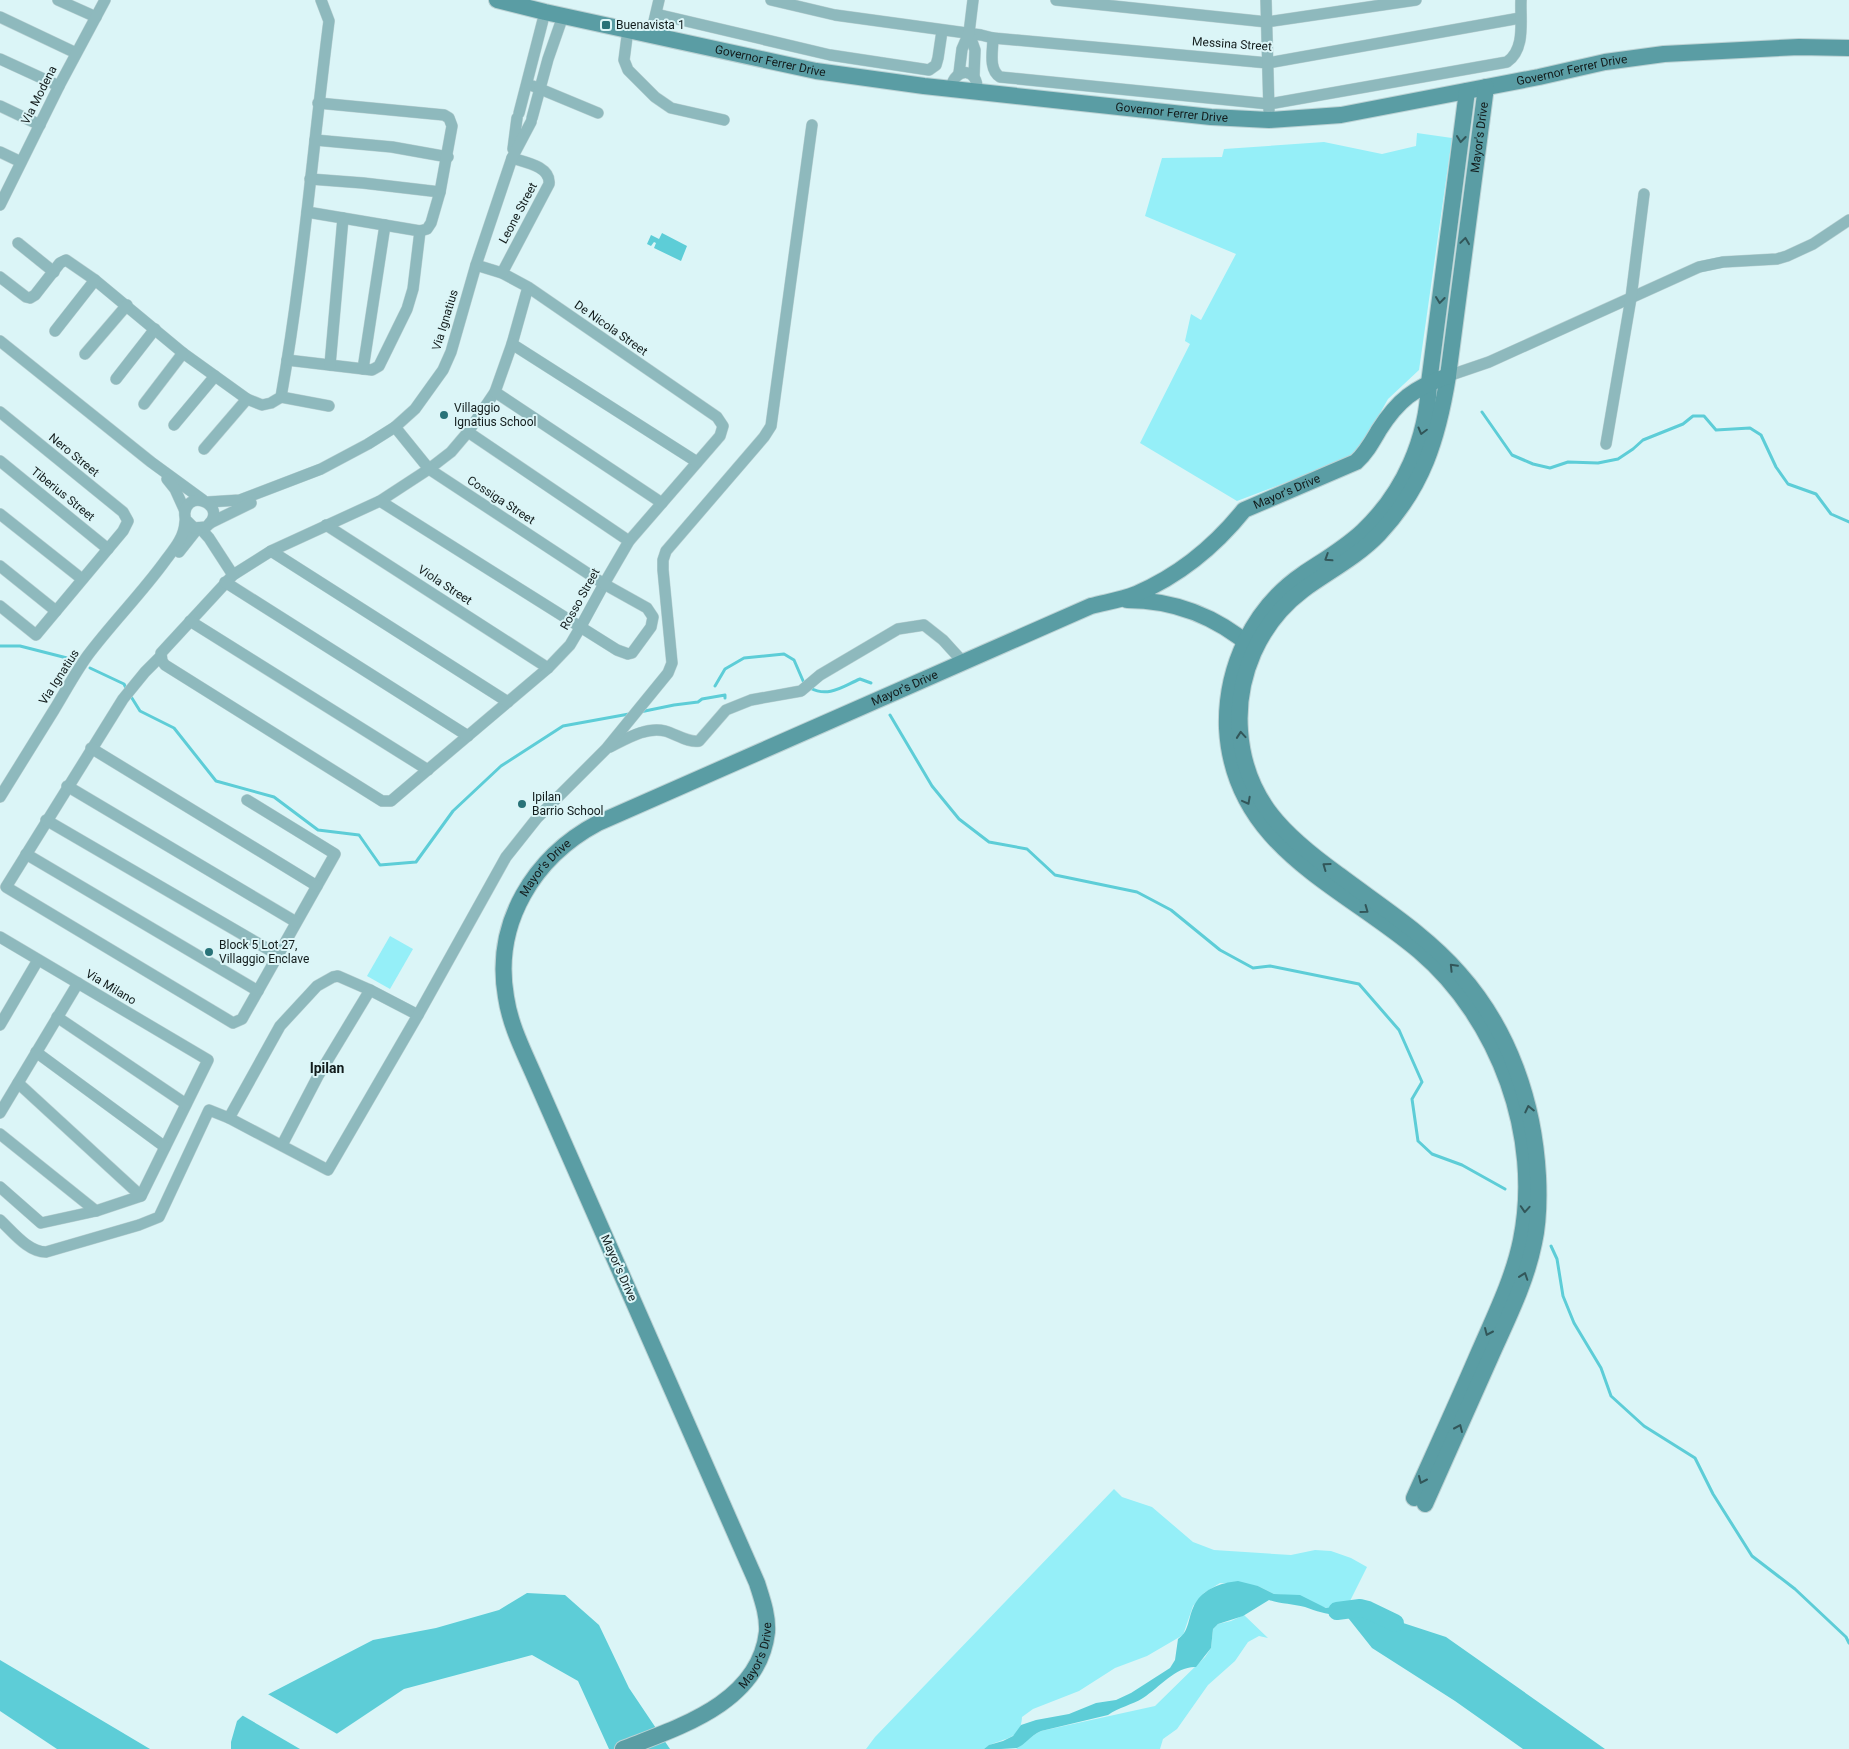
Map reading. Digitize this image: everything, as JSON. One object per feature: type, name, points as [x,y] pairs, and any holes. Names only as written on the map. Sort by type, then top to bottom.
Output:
[{"type":"street","points":[[58,0],[96,17]]},
{"type":"street","name":"Via Modena","points":[[0,203],[105,0]]},
{"type":"street","points":[[280,397],[287,360],[307,212],[318,103],[329,21],[320,0]]},
{"type":"street","name":"Governor Ferrer Drive","points":[[497,0],[816,71],[888,82],[951,88],[975,84],[1211,117],[1269,112],[1340,115],[1606,62],[1664,54],[1799,47],[1849,48]]},
{"type":"street","points":[[651,34],[659,0]]},
{"type":"street","name":"Messina Street","points":[[771,0],[835,15],[994,38],[1268,63],[1520,18]]},
{"type":"street","points":[[959,73],[962,49],[969,33],[973,0]]},
{"type":"street","points":[[1056,0],[1267,22],[1416,0]]},
{"type":"street","points":[[1266,0],[1269,112]]},
{"type":"street","points":[[994,38],[992,67],[1000,77],[1269,112],[1507,62],[1514,58],[1520,45],[1521,0]]},
{"type":"street","name":"Via Ignatius","points":[[512,158],[518,116],[545,12]]},
{"type":"street","points":[[656,14],[830,55],[929,70],[936,65],[942,31]]},
{"type":"street","name":"Via Ignatius","points":[[205,501],[240,500],[329,465],[395,427],[416,409],[443,370],[451,352],[476,265],[512,158],[531,120],[548,59],[564,16]]},
{"type":"street","points":[[0,17],[76,53]]},
{"type":"street","points":[[628,29],[624,60],[628,70],[655,97],[671,108],[724,120]]},
{"type":"street","points":[[969,33],[975,50],[975,84]]},
{"type":"street","points":[[534,55],[548,59]]},
{"type":"street","points":[[0,60],[59,86]]},
{"type":"street","points":[[951,88],[952,80],[959,73],[966,72],[975,84]]},
{"type":"street","points":[[527,85],[540,88],[598,113]]},
{"type":"street","name":"Mayor's Drive","points":[[623,1749],[683,1726],[701,1716],[728,1698],[747,1680],[754,1670],[767,1632],[765,1608],[757,1583],[515,1029],[505,997],[503,974],[504,954],[518,903],[537,874],[556,852],[584,831],[1091,606],[1120,600],[1145,589],[1186,565],[1217,540],[1244,510],[1356,462],[1362,457],[1396,406],[1411,392],[1448,376],[1486,87]]},
{"type":"street","name":"Mayor's Drive","points":[[1429,383],[1467,91]]},
{"type":"street","points":[[307,212],[420,231],[427,229],[430,226],[440,192],[448,157],[452,126],[449,118],[444,115],[318,103]]},
{"type":"street","points":[[0,106],[40,124]]},
{"type":"street","points":[[0,1220],[29,1246],[40,1252],[46,1252],[139,1225],[159,1216],[209,1110],[229,1118],[328,1170],[418,1015],[506,857],[537,818],[606,750],[668,673],[672,663],[663,570],[663,560],[666,551],[764,437],[771,426],[812,125]]},
{"type":"street","points":[[315,140],[392,147],[448,157]]},
{"type":"street","points":[[0,152],[21,162]]},
{"type":"street","name":"Leone Street","points":[[502,273],[549,184],[545,172],[540,168],[512,158]]},
{"type":"street","points":[[310,179],[440,192]]},
{"type":"street","points":[[1606,444],[1631,298],[1644,194]]},
{"type":"street","points":[[330,365],[343,218]]},
{"type":"street","points":[[1250,646],[1290,601],[1365,547],[1395,515],[1420,477],[1435,440],[1448,376],[1489,362],[1682,274],[1711,264],[1777,259],[1787,256],[1813,244],[1849,220]]},
{"type":"street","points":[[363,369],[385,225]]},
{"type":"street","points":[[287,360],[372,370],[379,366],[407,310],[413,289],[420,231]]},
{"type":"street","points":[[18,243],[54,272]]},
{"type":"street","points":[[0,277],[30,298],[60,263],[66,260],[127,305],[183,353],[247,399],[262,405],[271,403],[280,397],[329,406]]},
{"type":"street","name":"De Nicola Street","points":[[476,265],[502,273],[528,287],[716,417],[723,426]]},
{"type":"street","points":[[55,331],[95,280]]},
{"type":"street","points":[[247,800],[335,854],[242,1019],[233,1023],[6,886],[123,699],[160,657],[164,648],[229,578],[271,551],[380,501],[451,452],[468,432],[495,392],[512,344],[528,287]]},
{"type":"street","points":[[85,354],[127,305]]},
{"type":"street","points":[[116,378],[155,329]]},
{"type":"street","points":[[0,341],[151,462],[205,501],[213,510],[213,515],[204,526]]},
{"type":"street","points":[[512,344],[697,462]]},
{"type":"street","points":[[144,404],[183,353]]},
{"type":"street","points":[[174,425],[215,376]]},
{"type":"street","points":[[1420,1501],[1508,1287],[1515,1264],[1524,1224],[1526,1197],[1524,1161],[1512,1094],[1498,1056],[1480,1023],[1460,994],[1440,971],[1416,948],[1288,853],[1265,829],[1246,801],[1232,764],[1227,716],[1230,682],[1250,646],[1261,615],[1287,587],[1348,545],[1365,530],[1394,495],[1412,461],[1422,434],[1428,403],[1429,383]]},
{"type":"street","points":[[495,392],[662,502]]},
{"type":"street","points":[[204,449],[247,399]]},
{"type":"street","name":"Nero Street","points":[[0,412],[123,512],[128,521],[123,531],[108,548]]},
{"type":"street","name":"Rosso Street","points":[[160,657],[165,665],[382,801],[390,801],[548,668],[570,645],[630,541],[720,436],[723,426]]},
{"type":"street","name":"Cossiga Street","points":[[395,427],[429,469],[604,584],[650,610],[654,617],[651,627],[637,648],[628,654],[617,650],[580,628]]},
{"type":"street","points":[[468,432],[630,541]]},
{"type":"street","name":"Tiberius Street","points":[[0,461],[108,548]]},
{"type":"street","points":[[151,462],[176,489],[191,526],[204,526]]},
{"type":"street","name":"Via Ignatius","points":[[0,797],[88,655],[152,580],[204,526],[296,479]]},
{"type":"street","points":[[185,515],[190,503],[194,500],[205,501]]},
{"type":"street","points":[[380,501],[580,628]]},
{"type":"street","points":[[0,514],[82,579]]},
{"type":"street","name":"Via Ignatius","points":[[152,580],[181,539],[185,515]]},
{"type":"street","name":"Viola Street","points":[[326,525],[548,668]]},
{"type":"street","points":[[204,526],[229,578],[468,736]]},
{"type":"street","points":[[0,606],[36,635],[108,548]]},
{"type":"street","points":[[271,551],[508,702]]},
{"type":"street","points":[[0,566],[56,611]]},
{"type":"street","points":[[1120,600],[1148,600],[1178,606],[1199,614],[1250,646]]},
{"type":"street","points":[[190,621],[428,770]]},
{"type":"street","points":[[606,750],[627,738],[652,730],[665,731],[692,741],[699,740],[726,710],[751,700],[801,690],[820,675],[881,638],[905,626],[924,625],[943,640],[963,662]]},
{"type":"street","points":[[91,748],[317,886]]},
{"type":"street","points":[[67,786],[296,922]]},
{"type":"street","points":[[46,820],[278,956]]},
{"type":"street","points":[[26,854],[258,991]]},
{"type":"street","name":"Via Milano","points":[[0,937],[208,1060],[186,1104]]},
{"type":"street","points":[[0,1025],[38,960]]},
{"type":"street","points":[[229,1118],[280,1026],[317,986],[333,977],[338,976],[370,990],[418,1015]]},
{"type":"street","points":[[0,1113],[78,983]]},
{"type":"street","points":[[282,1145],[318,1076],[370,990]]},
{"type":"street","points":[[0,1000],[11,1006]]},
{"type":"street","points":[[0,1187],[41,1224],[96,1211],[141,1196],[186,1104],[57,1017]]},
{"type":"street","points":[[36,1052],[165,1147]]},
{"type":"street","points":[[18,1083],[141,1196]]},
{"type":"street","points":[[0,1134],[96,1211]]},
{"type":"shaded area","points":[[1417,133],[1452,138],[1419,370],[1388,399],[1356,456],[1237,501],[1140,443],[1190,344],[1185,341],[1191,314],[1201,320],[1236,254],[1145,216],[1162,158],[1222,157],[1224,149],[1324,142],[1382,154],[1416,146]]},
{"type":"shaded area","points":[[662,233],[687,246],[681,261],[654,248],[656,243],[654,242],[651,246],[647,244],[651,235],[659,239]]},
{"type":"shaded area","points":[[390,936],[413,949],[390,989],[367,976]]},
{"type":"shaded area","points":[[1114,1489],[1122,1497],[1152,1507],[1193,1542],[1214,1550],[1291,1555],[1315,1550],[1331,1551],[1351,1558],[1367,1567],[1348,1605],[1327,1608],[1285,1595],[1274,1594],[1258,1586],[1220,1583],[1204,1593],[1193,1606],[1183,1635],[1147,1656],[1115,1668],[1079,1691],[1033,1709],[1022,1717],[1018,1731],[1008,1738],[984,1749],[866,1749],[875,1737]]},
{"type":"shaded area","points":[[1238,1581],[1258,1586],[1274,1594],[1300,1595],[1326,1608],[1348,1605],[1446,1637],[1605,1749],[1523,1749],[1455,1701],[1372,1648],[1345,1614],[1325,1613],[1269,1600],[1243,1616],[1218,1624],[1213,1629],[1211,1648],[1196,1667],[1175,1673],[1139,1700],[1108,1715],[1041,1731],[1017,1748],[984,1749],[989,1745],[1013,1736],[1021,1725],[1036,1720],[1069,1714],[1096,1703],[1116,1700],[1131,1693],[1170,1668],[1175,1660],[1178,1639],[1186,1629],[1196,1601],[1218,1585]]},
{"type":"shaded area","points":[[527,1593],[565,1595],[599,1625],[629,1688],[670,1749],[609,1749],[578,1681],[532,1655],[404,1689],[314,1749],[231,1749],[237,1721],[261,1698],[373,1640],[436,1628],[499,1610]]},
{"type":"shaded area","points":[[1244,1615],[1268,1638],[1259,1636],[1248,1642],[1235,1661],[1208,1685],[1177,1729],[1163,1739],[1160,1749],[1016,1749],[1041,1731],[1155,1706],[1205,1657],[1211,1648],[1213,1629],[1218,1624]]},
{"type":"shaded area","points":[[0,1660],[150,1749],[57,1749],[0,1711]]},
{"type":"pier","points":[[266,1693],[339,1735],[319,1749],[300,1749],[240,1714],[259,1696]]},
{"type":"waterway","points":[[1482,412],[1512,455],[1533,464],[1550,468],[1568,462],[1598,463],[1618,459],[1643,440],[1683,424],[1693,416],[1704,416],[1716,430],[1750,428],[1761,435],[1776,467],[1788,484],[1816,494],[1831,514],[1849,522]]},
{"type":"waterway","points":[[0,646],[20,646],[71,659]]},
{"type":"waterway","points":[[715,686],[725,669],[744,658],[784,654],[794,660],[804,683]]},
{"type":"waterway","points":[[90,668],[124,684],[127,690]]},
{"type":"waterway","points":[[810,688],[823,692],[842,688],[860,679],[871,683]]},
{"type":"waterway","points":[[130,695],[140,711],[174,728],[216,781],[274,797],[318,830],[359,835],[380,865],[416,862],[453,811],[501,766],[563,726],[629,714]]},
{"type":"waterway","points":[[640,712],[698,702],[702,699],[725,695],[725,698]]},
{"type":"waterway","points":[[890,715],[932,786],[959,819],[989,842],[1027,849],[1055,875],[1137,892],[1171,910],[1220,950],[1253,968],[1270,966],[1359,984],[1399,1030],[1422,1082],[1412,1099],[1418,1141],[1432,1154],[1462,1165],[1505,1189]]},
{"type":"waterway","points":[[1551,1246],[1557,1259],[1563,1296],[1574,1323],[1601,1368],[1611,1396],[1644,1426],[1695,1458],[1713,1494],[1752,1556],[1795,1589],[1846,1637],[1849,1643]]},
{"type":"waterway","points":[[1337,1611],[1360,1608],[1395,1623]]},
{"type":"place","name":"Buenavista 1","points":[[606,25]]},
{"type":"place","name":"Villaggio Ignatius School","points":[[444,415]]},
{"type":"place","name":"Ipilan Barrio School","points":[[522,804]]},
{"type":"place","name":"Block 5 Lot 27, Villaggio Enclave","points":[[209,952]]},
{"type":"district","name":"Ipilan","points":[[327,1068]]}]
